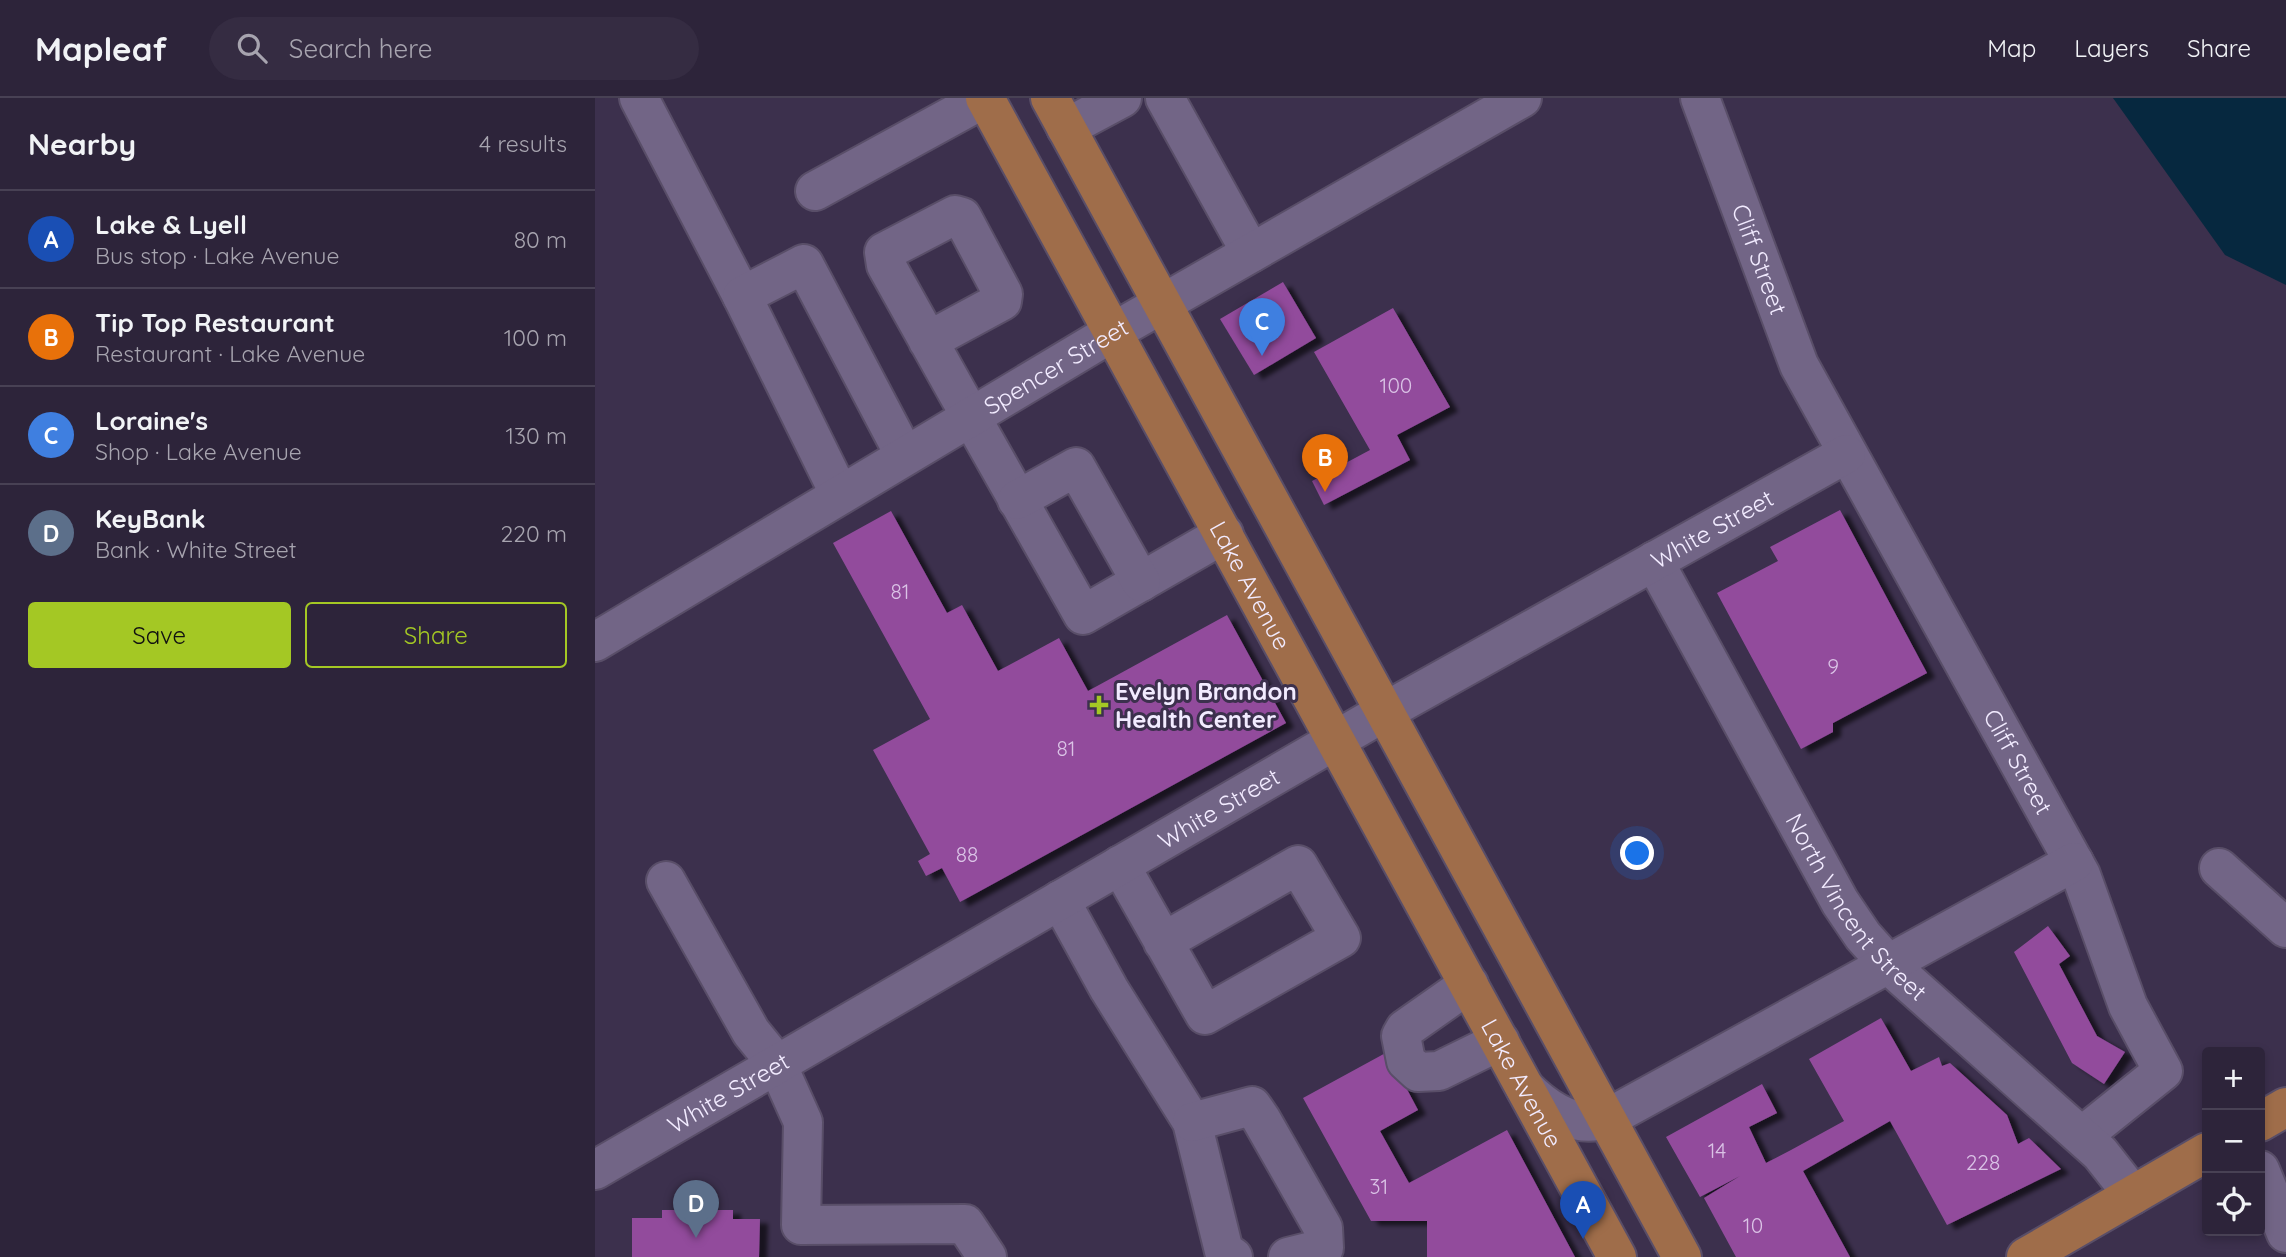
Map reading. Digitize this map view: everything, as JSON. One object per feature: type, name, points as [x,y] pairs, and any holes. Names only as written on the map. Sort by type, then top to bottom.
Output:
[{"type":"main road","name":"Lake Avenue","points":[[985,98],[1617,1257]]},
{"type":"main road","points":[[1058,113],[1682,1257]]},
{"type":"main road","points":[[2265,1119],[2286,1107]]},
{"type":"main road","points":[[2026,1257],[2202,1155]]},
{"type":"street","points":[[639,98],[742,296],[840,495]]},
{"type":"street","points":[[815,191],[985,98]]},
{"type":"street","points":[[1058,113],[1122,98]]},
{"type":"street","points":[[1165,98],[1251,253]]},
{"type":"street","name":"Spencer Street","points":[[595,642],[1162,303],[1522,98]]},
{"type":"street","name":"Cliff Street","points":[[1700,98],[1784,330],[1815,399],[2074,862],[2088,890],[2129,1006],[2163,1071],[2082,1136]]},
{"type":"street","points":[[742,296],[804,264],[905,456]]},
{"type":"street","points":[[928,341],[1083,615],[1224,534]]},
{"type":"street","name":"White Street","points":[[595,1170],[1386,711],[1846,454]]},
{"type":"street","points":[[1017,500],[1076,467],[1141,582]]},
{"type":"street","name":"North Vincent Street","points":[[1654,561],[1840,902],[1863,936],[1889,965],[2082,1136],[2114,1167],[2133,1195]]},
{"type":"street","points":[[1525,1088],[1547,1108],[1570,1118],[1589,1122],[1606,1119],[2074,862]]},
{"type":"street","points":[[1119,865],[1164,942]]},
{"type":"street","points":[[2220,868],[2286,928]]},
{"type":"street","points":[[666,880],[751,1032],[777,1064],[803,1122],[801,1225],[965,1224],[987,1257]]},
{"type":"street","points":[[1060,900],[1109,989],[1192,1122],[1217,1229],[1224,1251],[1233,1257]]},
{"type":"street","points":[[1469,984],[1405,1029],[1401,1036],[1406,1061],[1418,1072],[1439,1071],[1500,1041]]},
{"type":"street","points":[[1192,1122],[1252,1106],[1323,1228],[1324,1248],[1289,1257]]},
{"type":"street","points":[[2261,1173],[2286,1233]]},
{"type":"water","points":[[2113,98],[2286,98],[2286,285],[2225,255]]},
{"type":"building","points":[[1283,282],[1316,338],[1254,375],[1220,319]]},
{"type":"building","points":[[1393,308],[1450,407],[1397,435],[1410,460],[1324,505],[1312,481],[1370,450],[1314,352]]},
{"type":"building","points":[[1840,510],[1927,673],[1833,723],[1833,732],[1801,749],[1717,593],[1778,561],[1770,547]]},
{"type":"building","name":"Evelyn Brandon Health Center","points":[[891,511],[947,613],[962,605],[998,671],[1059,638],[1088,691],[1227,615],[1286,723],[960,902],[942,868],[926,876],[918,861],[930,854],[873,750],[930,719],[833,543]]},
{"type":"building","points":[[2048,926],[2070,956],[2059,964],[2097,1036],[2125,1052],[2104,1084],[2072,1063],[2014,952]]},
{"type":"building","points":[[1881,1018],[1911,1071],[1939,1057],[1942,1066],[1950,1063],[2007,1115],[2018,1144],[2029,1138],[2061,1169],[1947,1225],[1890,1121],[1803,1171],[1850,1257],[1736,1257],[1704,1198],[1740,1176],[1700,1197],[1666,1137],[1762,1084],[1777,1113],[1749,1127],[1766,1163],[1844,1121],[1809,1059]]},
{"type":"building","points":[[1391,1050],[1401,1078],[1418,1110],[1380,1131],[1409,1183],[1507,1130],[1575,1257],[1427,1257],[1427,1221],[1371,1221],[1303,1098]]},
{"type":"building","points":[[686,1188],[707,1188],[707,1210],[733,1210],[733,1219],[760,1219],[759,1257],[632,1257],[632,1218],[662,1218],[662,1210],[686,1210]]},
{"type":"place","name":"Loraine's","points":[[1262,356]]},
{"type":"place","name":"Tip Top Restaurant","points":[[1325,492]]},
{"type":"place","name":"Evelyn Brandon Health Center","points":[[1099,705]]},
{"type":"place","name":"KeyBank","points":[[696,1238]]},
{"type":"place","name":"Lake & Lyell","points":[[1583,1239]]}]
